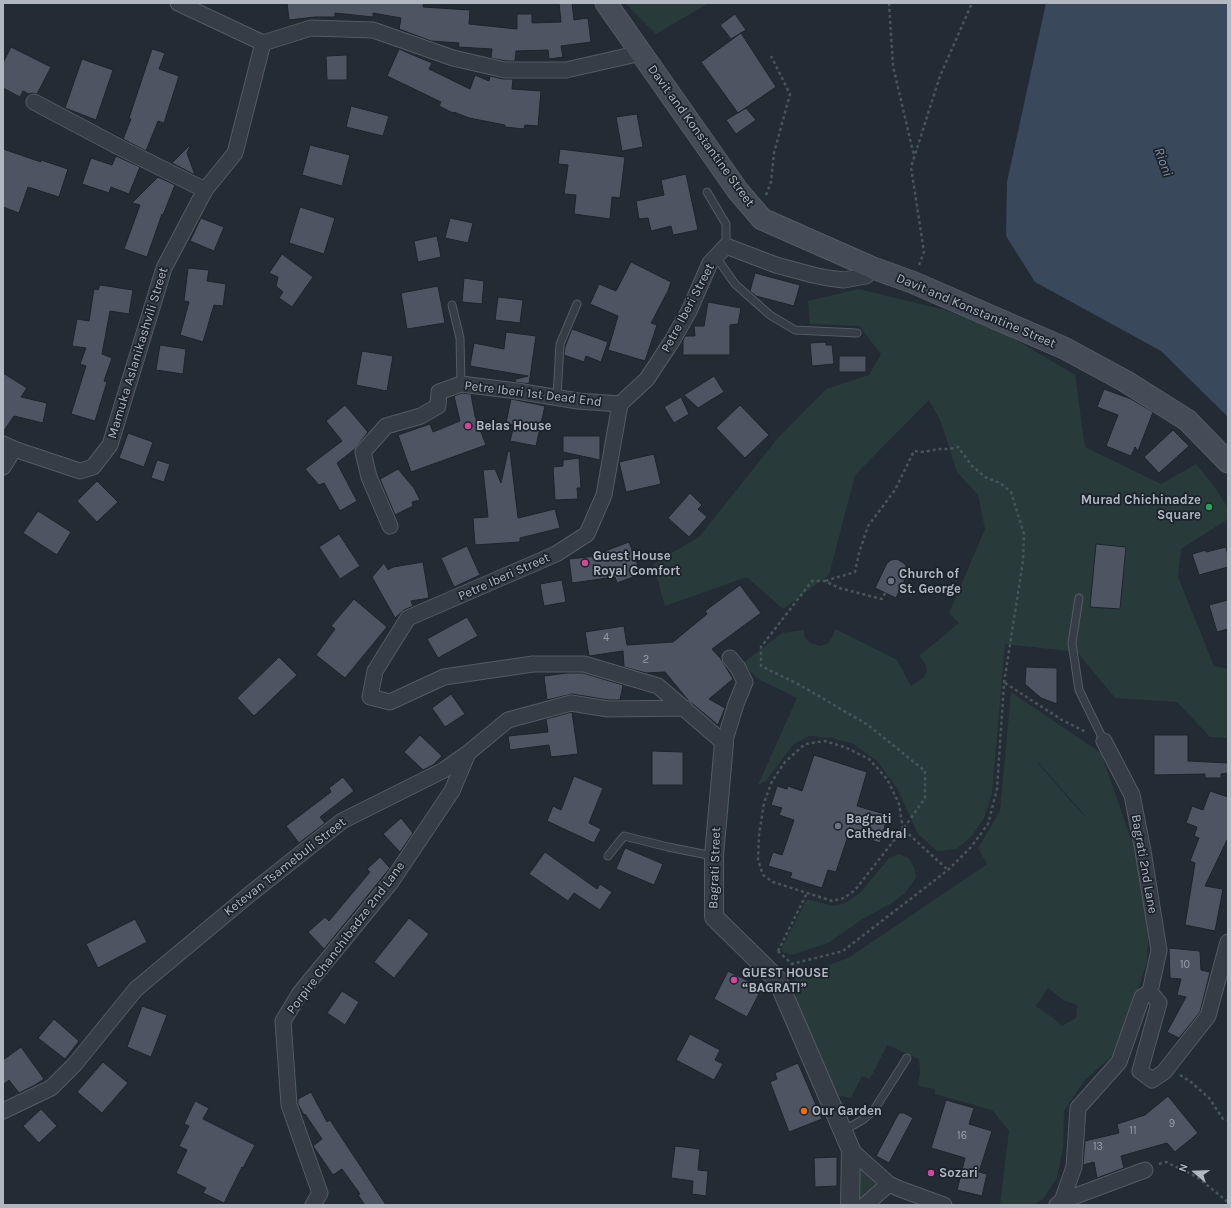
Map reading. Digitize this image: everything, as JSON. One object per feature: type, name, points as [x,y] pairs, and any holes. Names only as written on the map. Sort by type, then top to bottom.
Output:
[{"type":"main road","points":[[606,3],[641,53]]},
{"type":"main road","name":"Davit and Konstantine Street","points":[[641,53],[738,191],[762,219],[873,268],[912,282],[1064,348],[1126,381],[1187,420],[1228,462]]},
{"type":"street","points":[[178,3],[263,43]]},
{"type":"street","name":"Davit and Konstantine Street","points":[[263,43],[311,28],[373,30],[453,58],[505,70],[566,70],[641,53]]},
{"type":"street","name":"Mamuka Aslanikashvili Street","points":[[8,446],[80,471],[93,467],[110,444],[164,268],[205,190],[235,153],[263,43]]},
{"type":"street","points":[[34,102],[205,190]]},
{"type":"street","points":[[726,246],[776,265],[828,278],[844,280],[866,276],[873,268]]},
{"type":"street","name":"Petre Iberi Street","points":[[724,743],[658,686],[584,664],[533,664],[444,677],[390,702],[370,697],[375,671],[408,618],[556,554],[587,534],[604,495],[620,404],[647,379],[672,341],[689,311],[710,263],[726,246]]},
{"type":"street","name":"Petre Iberi 1st Dead End","points":[[390,526],[369,477],[363,452],[386,426],[421,416],[438,406],[439,392],[461,384],[557,397],[578,402],[620,404]]},
{"type":"street","points":[[3,467],[8,446]]},
{"type":"street","name":"Bagrati Street","points":[[730,658],[738,668],[745,682],[736,704],[724,743],[714,856],[714,917],[776,979],[851,1150],[889,1184],[944,1205]]},
{"type":"street","name":"Ketevan Tsamebuli Street","points":[[3,1110],[51,1088],[75,1064],[136,989],[256,889],[342,821],[444,770],[468,753],[508,720],[570,703],[608,709],[685,708]]},
{"type":"street","name":"Bagrati 2nd Lane","points":[[1104,741],[1132,795],[1143,851],[1159,950],[1150,992]]},
{"type":"street","name":"Porpire Chanchibadze 2nd Lane","points":[[312,1205],[320,1193],[289,1105],[283,1021],[300,993],[390,882],[452,791],[468,753]]},
{"type":"street","points":[[1061,1204],[1074,1167],[1078,1108],[1119,1062],[1142,997],[1150,992],[1160,1003],[1140,1071],[1152,1080],[1164,1072],[1208,1016],[1228,942]]},
{"type":"street","points":[[850,1205],[851,1150]]},
{"type":"street","points":[[1061,1204],[1145,1170]]},
{"type":"street","points":[[865,1205],[889,1184]]},
{"type":"lane","points":[[707,192],[726,224],[726,246]]},
{"type":"lane","points":[[716,257],[735,284],[770,315],[795,330],[857,333]]},
{"type":"lane","points":[[557,397],[560,344],[577,304]]},
{"type":"lane","points":[[452,305],[460,338],[461,384]]},
{"type":"lane","points":[[1079,598],[1072,643],[1079,690],[1104,741]]},
{"type":"lane","points":[[608,856],[624,836],[714,856]]},
{"type":"lane","points":[[843,1132],[864,1119],[874,1110],[907,1058]]},
{"type":"path","points":[[889,3],[893,66],[914,157]]},
{"type":"path","points":[[912,282],[924,252],[911,167],[940,76],[972,3]]},
{"type":"path","points":[[765,197],[771,182],[774,153],[790,94],[771,56]]},
{"type":"path","points":[[778,951],[792,964],[843,951],[948,870],[971,847],[988,824],[997,789],[1004,683],[1023,561],[1024,534],[1011,492],[1000,482],[985,477],[972,466],[958,447],[924,452],[914,451],[895,490],[868,526],[859,553],[855,572],[825,581],[812,581],[761,647],[761,666],[800,685],[868,725],[925,771],[925,798],[904,829],[855,890],[844,898],[832,902],[772,882],[763,875],[758,860],[759,835],[764,803],[772,781],[785,762],[805,744],[825,741],[847,748],[869,759],[887,779],[899,804],[904,829],[948,870]]},
{"type":"path","points":[[825,581],[839,588],[882,599],[885,593]]},
{"type":"path","points":[[1004,683],[1062,720],[1104,741]]},
{"type":"path","points":[[770,972],[778,951],[807,893]]},
{"type":"path","points":[[1164,1072],[1171,1069],[1191,1082],[1209,1098],[1223,1119],[1228,1120]]},
{"type":"path","points":[[1145,1170],[1166,1162],[1197,1177],[1228,1202]]},
{"type":"shaded area","points":[[625,3],[709,3],[656,34]]},
{"type":"shaded area","points":[[858,289],[945,310],[1006,334],[1075,375],[1085,447],[1161,484],[1196,464],[1214,486],[1228,508],[1228,519],[1181,549],[1178,577],[1214,666],[1228,669],[1228,738],[1210,737],[1177,702],[1115,698],[1077,652],[1005,644],[992,794],[984,818],[972,836],[957,849],[937,851],[918,834],[897,788],[877,761],[853,744],[832,738],[809,736],[793,745],[766,781],[758,785],[797,698],[758,679],[743,663],[782,633],[804,630],[805,638],[811,643],[820,646],[827,644],[833,636],[835,629],[897,660],[911,686],[924,677],[927,671],[925,663],[919,656],[959,623],[949,613],[985,529],[978,495],[957,472],[941,422],[929,400],[855,475],[829,575],[783,609],[747,577],[665,606],[653,564],[699,537],[777,439],[826,389],[869,375],[881,354],[859,326],[810,324],[808,301]]},
{"type":"shaded area","points":[[1011,692],[1101,753],[1131,839],[1150,911],[1147,962],[1114,1054],[1084,1081],[1064,1111],[1063,1147],[1057,1178],[1043,1199],[1033,1205],[1000,1205],[1009,1131],[992,1110],[935,1094],[935,1089],[918,1086],[920,1072],[919,1059],[887,1045],[870,1079],[862,1076],[851,1098],[834,1095],[796,1002],[795,978],[850,957],[987,864],[978,848],[1000,811]],"holes":[[[1038,762],[1089,820],[1076,807]],[[1048,988],[1063,1000],[1077,1005],[1076,1018],[1062,1026],[1036,1006]]]},
{"type":"shaded area","points":[[899,854],[908,858],[914,867],[916,878],[905,893],[892,903],[864,918],[828,943],[792,955],[783,952],[781,949],[807,899],[833,906],[845,903],[860,893],[889,858]]},
{"type":"shaded area","points":[[861,1170],[880,1188],[858,1205],[857,1179]]},
{"type":"water","name":"Rioni","points":[[1046,3],[1228,3],[1228,417],[1161,351],[1035,282],[1006,236],[1007,182]]},
{"type":"building","points":[[287,3],[424,3],[423,7],[470,10],[469,24],[517,29],[517,14],[532,14],[532,23],[561,22],[559,3],[572,3],[574,20],[588,18],[591,42],[561,46],[563,57],[549,59],[548,50],[516,51],[515,61],[506,61],[491,58],[492,49],[458,47],[459,43],[431,41],[399,29],[401,18],[373,13],[373,17],[335,13],[335,17],[315,17],[289,20]]},
{"type":"building","points":[[735,14],[746,30],[731,39],[720,25]]},
{"type":"building","points":[[741,33],[776,87],[738,113],[701,62]]},
{"type":"building","points":[[11,47],[51,67],[37,94],[29,94],[23,91],[20,97],[3,88],[3,63]]},
{"type":"building","points":[[152,49],[165,53],[159,69],[179,76],[164,123],[158,121],[146,151],[123,139],[131,119],[129,118]]},
{"type":"building","points":[[399,49],[432,63],[429,69],[470,89],[475,75],[489,81],[490,76],[503,79],[513,79],[512,89],[541,91],[538,126],[525,125],[524,129],[505,127],[505,125],[469,118],[454,112],[453,113],[439,106],[441,102],[387,76]]},
{"type":"building","points":[[347,55],[347,80],[327,80],[326,56]]},
{"type":"building","points":[[82,59],[113,70],[96,120],[65,108]]},
{"type":"building","points":[[351,106],[389,116],[383,136],[346,127]]},
{"type":"building","points":[[746,108],[756,120],[736,134],[726,120]]},
{"type":"building","points":[[637,114],[643,147],[622,151],[616,117]]},
{"type":"building","points":[[191,144],[187,153],[195,175],[172,163]]},
{"type":"building","points":[[310,145],[350,155],[342,186],[302,175]]},
{"type":"building","points":[[3,149],[41,162],[41,160],[68,169],[59,197],[28,187],[19,213],[3,207]]},
{"type":"building","points":[[560,149],[625,157],[620,198],[612,197],[610,219],[574,214],[576,195],[564,194],[568,165],[558,164]]},
{"type":"building","points":[[116,156],[140,167],[129,194],[111,187],[109,193],[82,184],[91,158],[112,165]]},
{"type":"building","points":[[686,174],[698,230],[673,235],[671,226],[651,231],[648,218],[639,219],[636,201],[664,195],[661,180]]},
{"type":"building","points":[[158,177],[175,185],[163,215],[162,214],[147,257],[124,249],[140,205],[132,203]]},
{"type":"building","points":[[300,207],[335,218],[324,254],[289,243]]},
{"type":"building","points":[[201,218],[224,227],[214,251],[190,241]]},
{"type":"building","points":[[450,218],[473,223],[468,243],[445,238]]},
{"type":"building","points":[[437,236],[441,257],[418,262],[414,241]]},
{"type":"building","points":[[282,254],[313,277],[292,307],[279,298],[283,292],[276,286],[278,277],[269,273]]},
{"type":"building","points":[[631,262],[671,282],[668,291],[651,323],[657,325],[645,361],[608,350],[618,316],[590,304],[599,284],[616,291]]},
{"type":"building","points":[[188,268],[209,270],[207,281],[226,284],[223,306],[214,305],[203,342],[180,335],[189,302],[184,301]]},
{"type":"building","points":[[755,273],[800,285],[794,306],[756,296],[750,291]]},
{"type":"building","points":[[464,278],[484,281],[482,304],[462,302]]},
{"type":"building","points":[[100,285],[133,290],[129,314],[110,311],[102,354],[112,358],[104,381],[107,382],[95,421],[71,414],[86,366],[80,364],[86,348],[72,346],[77,319],[89,321],[94,289],[98,290]]},
{"type":"building","points":[[438,286],[445,323],[407,329],[401,293]]},
{"type":"building","points":[[498,297],[523,300],[520,323],[495,320]]},
{"type":"building","points":[[708,302],[741,308],[738,324],[730,325],[730,355],[683,355],[683,340],[685,336],[695,336],[694,326],[704,326]]},
{"type":"building","points":[[572,329],[608,342],[601,362],[586,356],[584,362],[564,355],[565,347]]},
{"type":"building","points":[[506,332],[536,336],[529,384],[515,382],[516,379],[528,376],[470,366],[474,343],[504,349]]},
{"type":"building","points":[[826,342],[826,345],[832,345],[834,364],[812,366],[810,343]]},
{"type":"building","points":[[160,345],[186,349],[183,374],[156,370]]},
{"type":"building","points":[[362,351],[393,356],[387,391],[356,385]]},
{"type":"building","points":[[839,356],[866,356],[866,372],[839,372]]},
{"type":"building","points":[[3,373],[27,388],[21,397],[47,403],[43,423],[14,416],[3,432]]},
{"type":"building","points":[[714,376],[724,392],[698,408],[684,395]]},
{"type":"building","points":[[1104,389],[1131,399],[1153,412],[1138,451],[1135,447],[1131,456],[1106,446],[1118,415],[1097,407]]},
{"type":"building","points":[[462,393],[471,394],[475,416],[486,445],[411,472],[398,435],[430,424],[433,432],[460,421],[454,396]]},
{"type":"building","points":[[681,397],[689,414],[674,423],[664,407]]},
{"type":"building","points":[[511,399],[545,406],[536,446],[510,441],[514,425],[506,423]]},
{"type":"building","points":[[345,405],[368,432],[355,449],[337,463],[357,501],[340,511],[324,483],[319,485],[305,469],[342,441],[326,421]]},
{"type":"building","points":[[740,405],[769,435],[745,458],[716,428]]},
{"type":"building","points":[[1173,430],[1189,446],[1159,473],[1144,457]]},
{"type":"building","points":[[128,433],[153,442],[144,467],[119,458]]},
{"type":"building","points":[[563,436],[600,436],[600,460],[563,452]]},
{"type":"building","points":[[508,451],[510,451],[518,518],[555,509],[560,528],[520,538],[520,542],[475,545],[473,518],[488,517],[483,470],[495,469],[501,483]]},
{"type":"building","points":[[654,454],[661,484],[626,492],[619,462]]},
{"type":"building","points":[[579,458],[581,488],[577,488],[578,499],[555,500],[553,467],[563,466],[563,460]]},
{"type":"building","points":[[157,460],[170,464],[164,482],[151,478]]},
{"type":"building","points":[[398,469],[414,488],[420,500],[412,502],[413,506],[395,515],[380,479]]},
{"type":"building","points":[[97,481],[118,502],[97,522],[77,501]]},
{"type":"building","points":[[690,493],[702,505],[698,509],[707,517],[689,537],[668,518]]},
{"type":"building","points":[[38,511],[71,532],[57,555],[23,533]]},
{"type":"building","points":[[339,534],[360,566],[340,579],[319,547]]},
{"type":"building","points":[[629,542],[641,574],[617,583],[615,577],[572,583],[569,559],[606,555],[605,551]]},
{"type":"building","points":[[1096,544],[1126,547],[1120,609],[1090,607]]},
{"type":"building","points":[[467,546],[480,575],[454,587],[441,558]]},
{"type":"building","points":[[1226,547],[1228,567],[1199,575],[1192,554]]},
{"type":"building","name":"Church of St. George","points":[[897,559],[905,564],[908,573],[896,598],[875,588],[887,563],[891,560]]},
{"type":"building","points":[[423,562],[429,598],[411,601],[413,606],[404,610],[395,618],[372,577],[384,563],[388,570],[393,567]]},
{"type":"building","points":[[562,580],[566,602],[544,606],[540,584]]},
{"type":"building","points":[[740,585],[761,613],[712,649],[721,659],[733,679],[709,699],[725,708],[718,725],[688,700],[665,672],[646,673],[624,667],[623,651],[589,656],[585,632],[624,626],[627,645],[673,642],[707,614],[705,611]]},
{"type":"building","points":[[354,599],[387,627],[345,678],[316,655],[335,629],[331,626]]},
{"type":"building","points":[[1228,600],[1228,629],[1217,632],[1209,605]]},
{"type":"building","points":[[467,617],[478,636],[438,658],[427,639]]},
{"type":"building","points":[[279,657],[297,675],[254,716],[237,698]]},
{"type":"building","points":[[1026,667],[1057,668],[1057,704],[1041,698],[1025,684]]},
{"type":"building","points":[[567,673],[583,673],[623,685],[620,700],[609,700],[572,694],[547,700],[544,676]]},
{"type":"building","points":[[451,694],[465,714],[445,727],[432,708]]},
{"type":"building","points":[[572,712],[578,754],[551,757],[549,745],[510,750],[508,736],[548,732],[546,719]]},
{"type":"building","points":[[420,735],[442,756],[433,765],[423,770],[404,752]]},
{"type":"building","points":[[1154,735],[1188,735],[1188,761],[1228,763],[1228,773],[1221,774],[1221,778],[1205,778],[1205,774],[1154,775]]},
{"type":"building","points":[[652,751],[683,752],[683,785],[652,785]]},
{"type":"building","name":"Bagrati Cathedral","points":[[814,755],[867,772],[857,806],[888,815],[880,843],[849,833],[836,872],[828,870],[822,888],[790,878],[792,873],[768,866],[773,852],[782,855],[794,820],[779,815],[782,808],[771,805],[777,786],[787,789],[788,786],[802,791]]},
{"type":"building","points":[[574,776],[603,788],[589,823],[601,829],[594,843],[547,821],[553,806],[561,810]]},
{"type":"building","points":[[343,777],[354,791],[320,817],[325,823],[299,843],[286,826],[331,792],[329,788]]},
{"type":"building","points":[[1210,791],[1228,797],[1228,838],[1205,886],[1223,889],[1215,931],[1185,925],[1195,863],[1190,861],[1199,838],[1194,836],[1197,827],[1186,823],[1192,806],[1203,810]]},
{"type":"building","points":[[401,818],[413,833],[400,852],[383,834]]},
{"type":"building","points":[[625,848],[663,864],[654,885],[616,869]]},
{"type":"building","points":[[545,852],[597,889],[600,884],[612,892],[600,910],[574,893],[568,901],[529,874]]},
{"type":"building","points":[[380,857],[390,868],[324,949],[308,932],[325,917],[329,921],[370,872],[367,869]]},
{"type":"building","points":[[409,918],[429,934],[394,978],[374,962]]},
{"type":"building","points":[[135,919],[147,942],[98,968],[86,944]]},
{"type":"building","points":[[1169,948],[1200,951],[1201,970],[1210,972],[1200,1012],[1179,1038],[1167,1032],[1186,997],[1177,995],[1181,979],[1170,978]]},
{"type":"building","points":[[728,971],[762,988],[747,1017],[714,999]]},
{"type":"building","points":[[342,991],[359,1002],[345,1025],[327,1013]]},
{"type":"building","points":[[142,1006],[167,1015],[151,1057],[127,1047]]},
{"type":"building","points":[[54,1019],[79,1041],[65,1059],[38,1038]]},
{"type":"building","points":[[690,1034],[720,1050],[715,1060],[723,1064],[714,1080],[676,1060]]},
{"type":"building","points":[[21,1047],[44,1079],[19,1093],[9,1080],[3,1085],[3,1060]]},
{"type":"building","points":[[103,1062],[128,1083],[102,1113],[77,1092]]},
{"type":"building","points":[[798,1063],[822,1119],[789,1132],[770,1082],[777,1079],[775,1073]]},
{"type":"building","points":[[311,1092],[327,1122],[330,1120],[386,1205],[365,1205],[358,1195],[360,1194],[342,1169],[333,1175],[313,1146],[322,1139],[305,1114],[304,1115],[298,1104],[298,1099]]},
{"type":"building","points":[[1168,1096],[1198,1133],[1175,1152],[1167,1143],[1121,1156],[1124,1168],[1097,1178],[1094,1162],[1083,1165],[1085,1141],[1119,1133],[1117,1124],[1145,1115]]},
{"type":"building","points":[[946,1100],[974,1108],[969,1124],[992,1131],[979,1172],[987,1174],[982,1196],[957,1190],[965,1158],[931,1148]]},
{"type":"building","points":[[195,1101],[209,1108],[203,1119],[255,1145],[224,1203],[203,1193],[206,1188],[176,1173],[187,1150],[179,1146],[189,1126],[184,1124]]},
{"type":"building","points":[[41,1109],[57,1126],[39,1143],[23,1126]]},
{"type":"building","points":[[899,1113],[904,1113],[913,1118],[889,1163],[876,1156]]},
{"type":"building","points":[[675,1146],[700,1149],[698,1170],[708,1171],[706,1196],[692,1194],[693,1181],[671,1178]]},
{"type":"building","points":[[837,1157],[837,1186],[815,1187],[814,1158]]},
{"type":"place","name":"Belas House","points":[[468,426]]},
{"type":"place","name":"Murad Chichinadze Square","points":[[1209,507]]},
{"type":"place","name":"Guest House Royal Comfort","points":[[585,563]]},
{"type":"place","name":"Church of St. George","points":[[891,581]]},
{"type":"place","name":"Bagrati Cathedral","points":[[838,826]]},
{"type":"place","name":"GUEST HOUSE “BAGRATI”","points":[[734,980]]},
{"type":"place","name":"Our Garden","points":[[804,1111]]},
{"type":"place","name":"Sozari","points":[[931,1173]]}]
